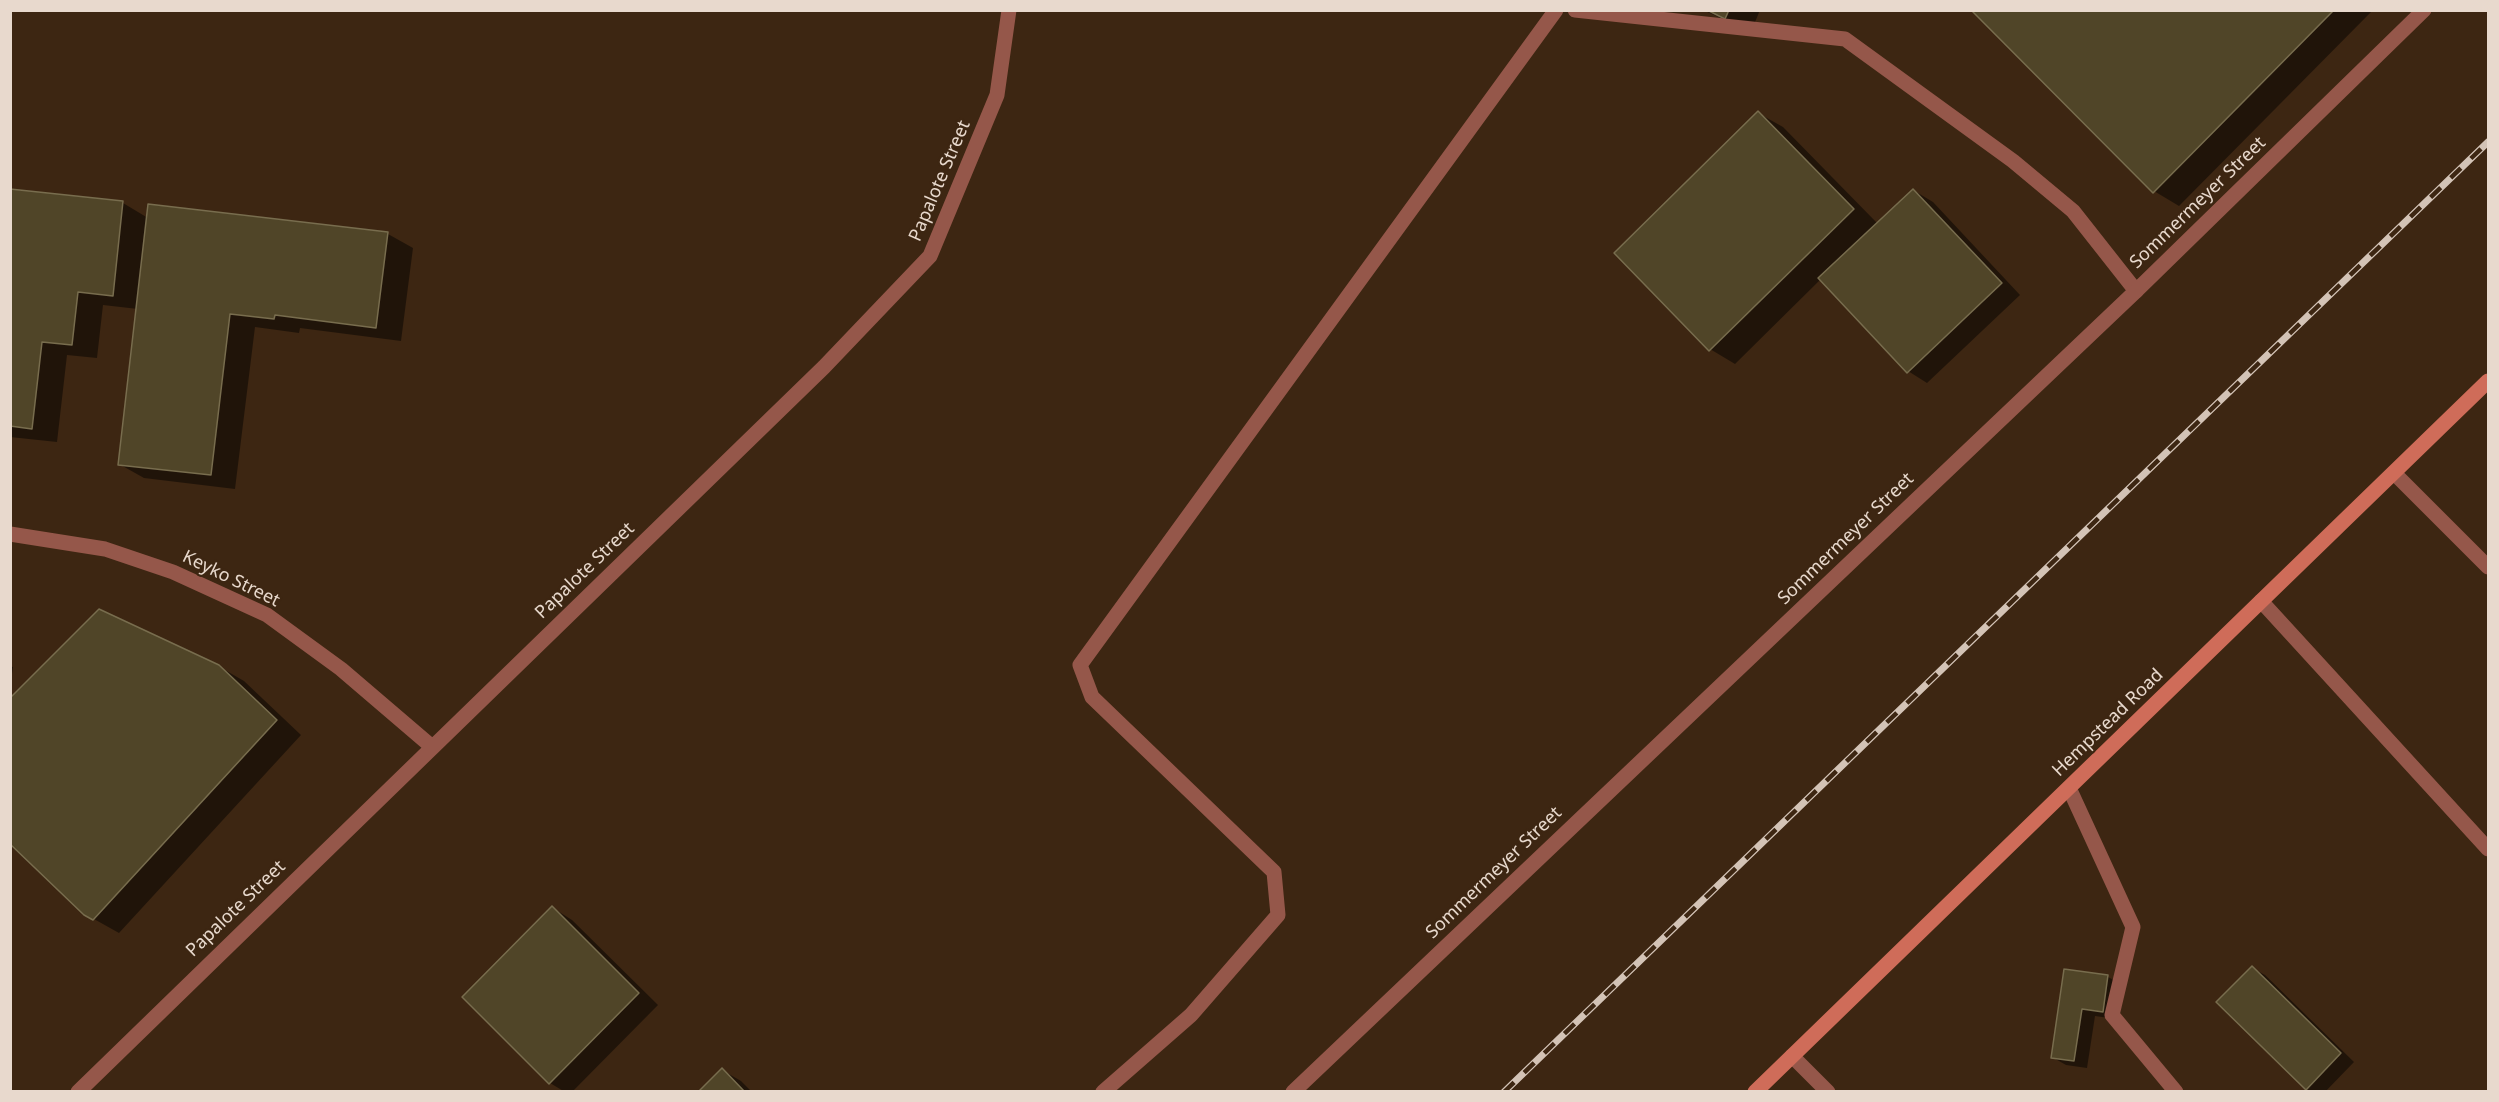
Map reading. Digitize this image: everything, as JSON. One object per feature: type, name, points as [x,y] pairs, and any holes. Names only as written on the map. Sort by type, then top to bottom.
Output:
[{"type":"main road","name":"Hempstead Road","points":[[1755,1092],[2488,381]]},
{"type":"street","name":"Papalote Street","points":[[78,1092],[431,746],[824,367],[930,256],[998,95],[1009,10]]},
{"type":"street","points":[[1102,1092],[1191,1015],[1278,915],[1274,872],[1092,697],[1080,665],[1556,10]]},
{"type":"street","points":[[1575,10],[1845,39],[2013,161],[2073,211],[2136,291]]},
{"type":"street","name":"Sommermeyer Street","points":[[1293,1092],[2136,291],[2424,10]]},
{"type":"street","points":[[2394,473],[2488,567]]},
{"type":"street","name":"Keyko Street","points":[[10,534],[105,549],[173,572],[267,615],[341,669],[431,746]]},
{"type":"street","points":[[2261,601],[2488,849]]},
{"type":"street","points":[[2069,788],[2133,927],[2112,1015],[2176,1092]]},
{"type":"street","points":[[1792,1056],[1828,1092]]},
{"type":"building","points":[[1707,10],[1729,10],[1725,19]]},
{"type":"building","points":[[1971,10],[2334,10],[2153,193]]},
{"type":"building","points":[[1758,111],[1854,209],[1709,351],[1614,253]]},
{"type":"building","points":[[10,189],[123,201],[113,296],[78,292],[72,345],[42,342],[32,429],[10,426]]},
{"type":"building","points":[[1913,189],[2002,283],[1907,373],[1818,278]]},
{"type":"building","points":[[148,204],[388,232],[376,328],[275,315],[274,319],[230,314],[211,475],[118,465]]},
{"type":"building","points":[[99,609],[219,665],[277,720],[93,920],[84,915],[10,844],[10,698]]},
{"type":"building","points":[[552,906],[639,993],[549,1084],[462,997]]},
{"type":"building","points":[[2252,966],[2341,1053],[2306,1090],[2216,1002]]},
{"type":"building","points":[[2064,969],[2108,975],[2103,1012],[2082,1009],[2074,1061],[2051,1058]]},
{"type":"building","points":[[722,1068],[745,1092],[698,1092]]},
{"type":"railway","points":[[1504,1092],[2488,142]]}]
